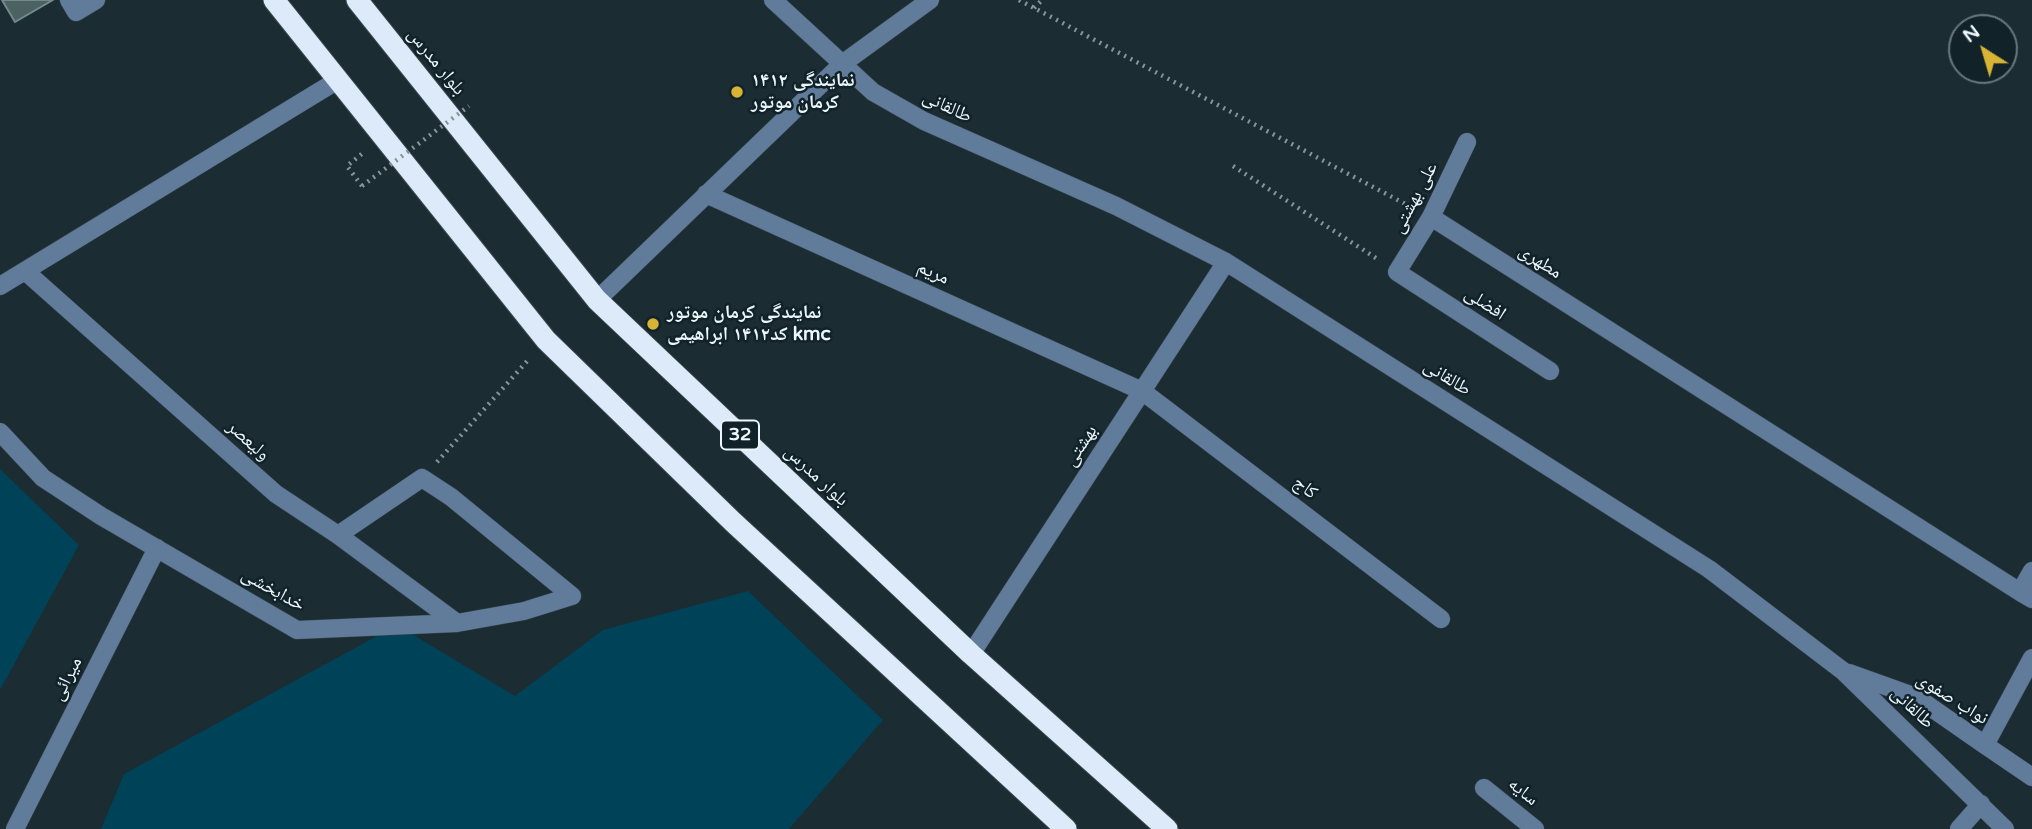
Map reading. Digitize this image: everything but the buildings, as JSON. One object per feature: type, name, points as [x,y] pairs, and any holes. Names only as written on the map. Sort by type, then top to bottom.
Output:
[{"type":"highway","points":[[274,0],[546,340],[733,522],[1066,829]]},
{"type":"highway","name":"بلوار مدرس","points":[[356,0],[597,300],[971,654],[1167,829]]},
{"type":"street","points":[[69,0],[76,12],[96,0]]},
{"type":"street","name":"طالقانی","points":[[773,0],[873,92],[924,121],[1116,206],[1226,262],[1709,569],[1843,671],[2005,829]]},
{"type":"street","points":[[597,300],[842,64],[930,0]]},
{"type":"street","points":[[0,286],[338,80]]},
{"type":"street","name":"علی بهشتی","points":[[1397,272],[1431,217],[1467,142]]},
{"type":"street","name":"مریم","points":[[706,194],[1142,391]]},
{"type":"street","name":"مطهری","points":[[1431,217],[2026,596]]},
{"type":"street","name":"بهشتی","points":[[971,654],[1226,262]]},
{"type":"street","name":"ولیعصر","points":[[25,271],[276,494],[338,535],[457,623]]},
{"type":"street","name":"افضلی","points":[[1397,272],[1550,371]]},
{"type":"street","name":"کاج","points":[[1142,391],[1441,619]]},
{"type":"street","name":"خدابخشی","points":[[0,432],[43,478],[297,629],[457,623],[524,611],[572,596],[451,497],[422,478]]},
{"type":"street","points":[[338,535],[422,478]]},
{"type":"street","name":"میرائی","points":[[15,829],[157,548]]},
{"type":"street","points":[[2026,596],[2032,571]]},
{"type":"street","name":"نواب صفوی","points":[[1843,671],[1916,697],[1985,744],[2032,657]]},
{"type":"street","points":[[1985,744],[2032,777]]},
{"type":"street","name":"سایه","points":[[1484,788],[1535,829]]},
{"type":"street","points":[[1959,829],[1981,804]]},
{"type":"path","points":[[1018,0],[1431,217]]},
{"type":"path","points":[[1034,8],[1042,0]]},
{"type":"path","points":[[347,166],[362,186],[469,106]]},
{"type":"path","points":[[1233,166],[1397,272]]},
{"type":"path","points":[[422,478],[546,340]]},
{"type":"shaded area","points":[[0,469],[79,545],[0,690]]},
{"type":"shaded area","points":[[748,591],[883,720],[789,829],[101,829],[124,774],[397,625],[515,696],[603,630]]},
{"type":"place","name":"نمایندگی ۱۴۱۲ کرمان موتور","points":[[737,92]]},
{"type":"place","name":"نمایندگی کرمان موتور کد۱۴۱۲ ابراهیمی kmc","points":[[653,324]]}]
